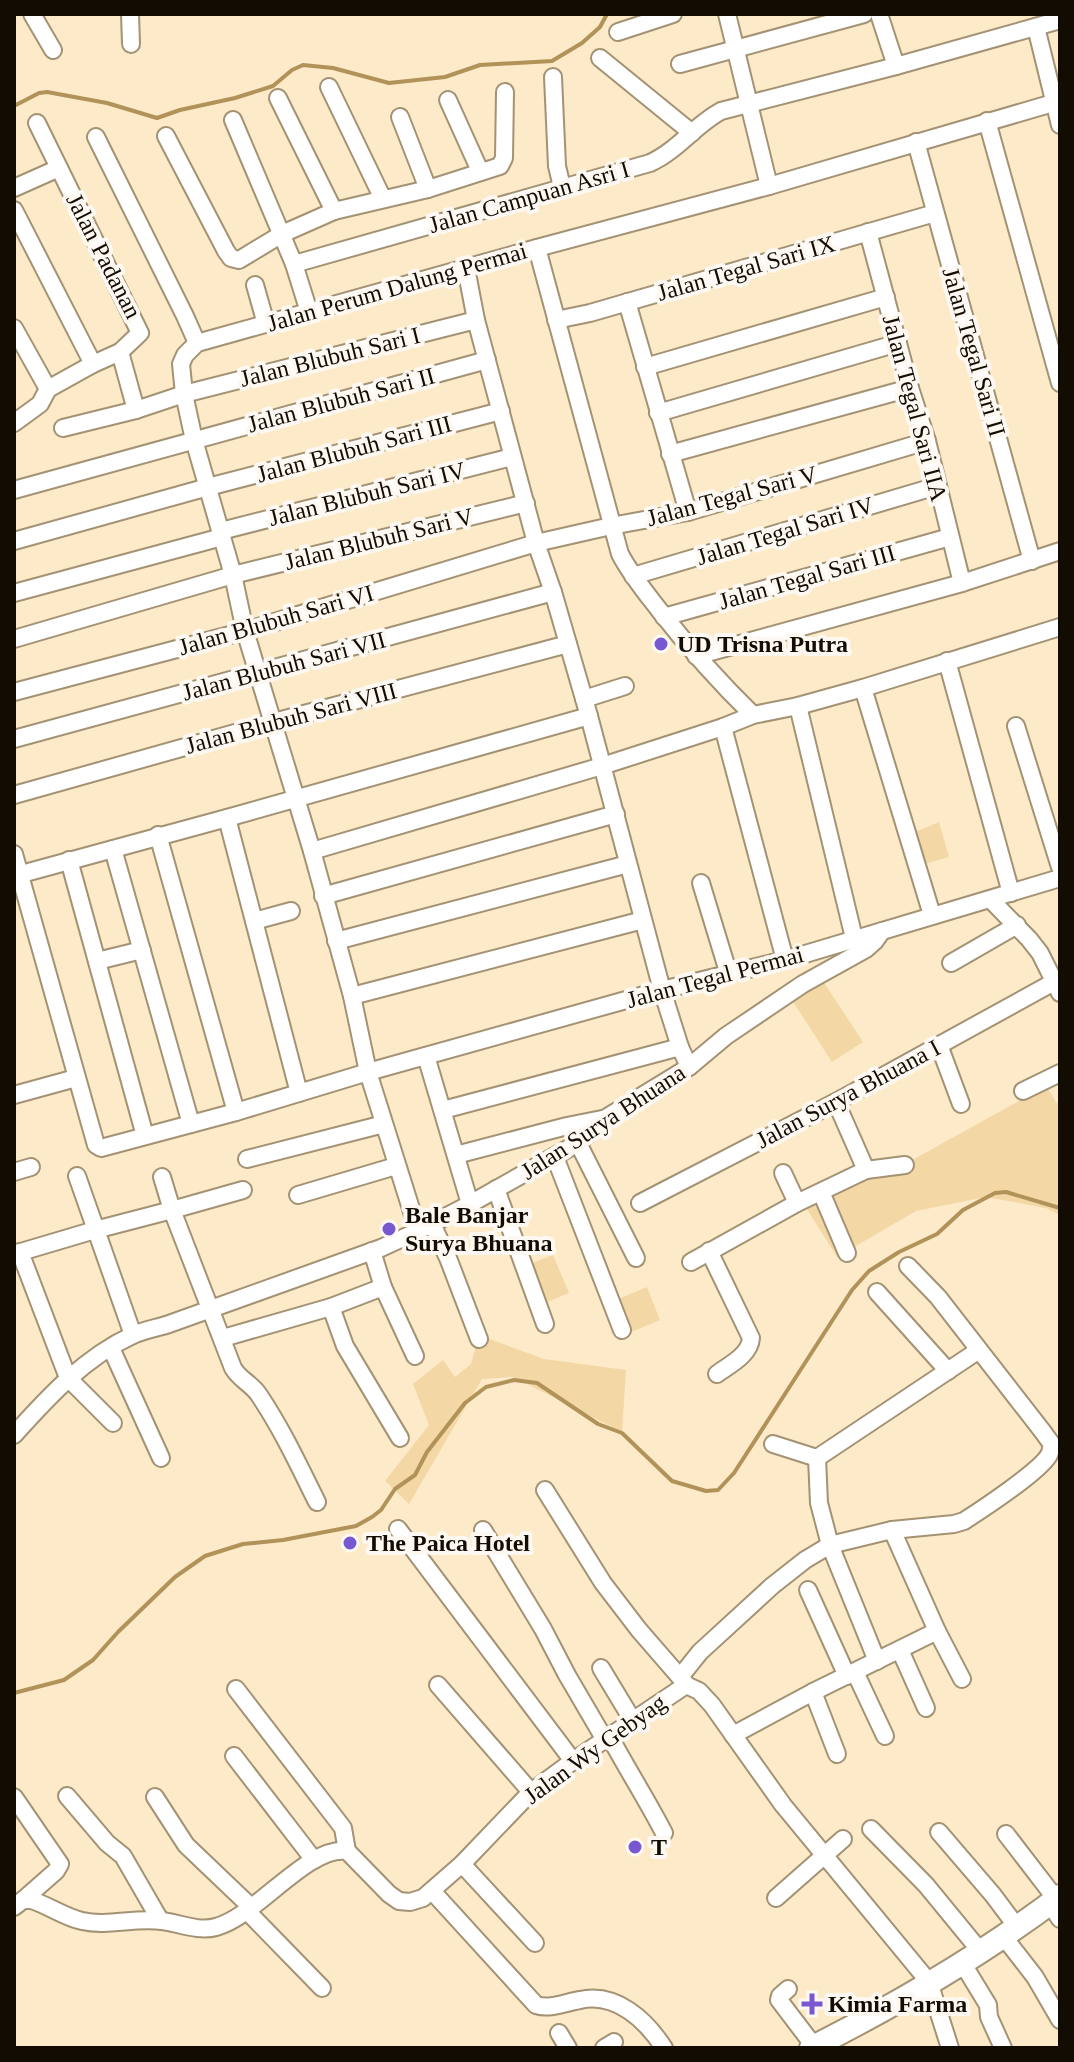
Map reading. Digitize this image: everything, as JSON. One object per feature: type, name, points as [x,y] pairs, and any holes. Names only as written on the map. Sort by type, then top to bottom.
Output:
[{"type":"main road","points":[[813,2047],[972,1958],[1057,1905]]},
{"type":"street","points":[[32,14],[53,50]]},
{"type":"street","points":[[130,14],[131,44]]},
{"type":"street","points":[[618,32],[673,14]]},
{"type":"street","points":[[727,14],[769,186]]},
{"type":"street","points":[[680,64],[864,14]]},
{"type":"street","points":[[879,14],[896,66]]},
{"type":"street","name":"Jalan Campuan Asri I","points":[[294,264],[650,163],[668,154],[701,124],[721,111],[1060,20]]},
{"type":"street","points":[[1036,27],[1058,102],[1060,125]]},
{"type":"street","points":[[600,58],[692,133]]},
{"type":"street","points":[[553,77],[557,166],[562,187]]},
{"type":"street","points":[[329,87],[383,199]]},
{"type":"street","points":[[166,136],[231,258],[239,260],[282,234],[334,211],[428,189],[500,166],[504,161],[505,92]]},
{"type":"street","points":[[278,98],[334,211]]},
{"type":"street","points":[[448,100],[480,171]]},
{"type":"street","name":"Jalan Perum Dalung Permai","points":[[197,343],[769,186],[1058,102]]},
{"type":"street","points":[[400,117],[428,189]]},
{"type":"street","points":[[233,120],[294,264],[309,312]]},
{"type":"street","points":[[987,121],[1060,383]]},
{"type":"street","name":"Jalan Padanan","points":[[14,423],[40,404],[48,389],[120,352],[140,333],[37,123]]},
{"type":"street","points":[[96,137],[197,343],[181,364],[194,440],[233,575],[245,631],[312,851],[352,996],[368,1072],[396,1166],[425,1228],[448,1258],[479,1339]]},
{"type":"street","name":"Jalan Tegal Sari II","points":[[916,142],[1032,561]]},
{"type":"street","name":"Jalan Padanan","points":[[14,188],[59,168]]},
{"type":"street","points":[[14,210],[93,364]]},
{"type":"street","name":"Jalan Tegal Sari IX","points":[[556,320],[935,213]]},
{"type":"street","name":"Jalan Tegal Sari IIA","points":[[868,232],[927,441],[962,583]]},
{"type":"street","points":[[537,248],[620,554],[679,637],[753,715]]},
{"type":"street","points":[[466,268],[476,320],[536,543],[586,707],[662,990],[689,1067]]},
{"type":"street","points":[[255,285],[266,324]]},
{"type":"street","points":[[645,367],[886,297]]},
{"type":"street","points":[[627,302],[688,512]]},
{"type":"street","name":"Jalan Blubuh Sari I","points":[[63,428],[476,320]]},
{"type":"street","points":[[14,328],[48,389]]},
{"type":"street","points":[[658,413],[898,343]]},
{"type":"street","points":[[120,352],[136,410]]},
{"type":"street","name":"Jalan Blubuh Sari II","points":[[14,490],[487,360]]},
{"type":"street","points":[[670,454],[910,388]]},
{"type":"street","name":"Jalan Blubuh Sari III","points":[[14,541],[501,411]]},
{"type":"street","name":"Jalan Tegal Sari V","points":[[536,543],[688,512],[927,441]]},
{"type":"street","name":"Jalan Blubuh Sari IV","points":[[14,593],[512,457]]},
{"type":"street","name":"Jalan Tegal Sari IV","points":[[633,576],[937,486]]},
{"type":"street","name":"Jalan Blubuh Sari V","points":[[14,639],[233,575],[526,503]]},
{"type":"street","name":"Jalan Tegal Sari III","points":[[664,617],[950,537]]},
{"type":"street","name":"Jalan Blubuh Sari VI","points":[[14,692],[245,631],[536,543]]},
{"type":"street","points":[[696,656],[962,583],[1060,551]]},
{"type":"street","name":"Jalan Blubuh Sari VII","points":[[14,739],[553,592]]},
{"type":"street","points":[[312,851],[602,766],[753,715],[863,688],[1060,627]]},
{"type":"street","name":"Jalan Blubuh Sari VIII","points":[[14,795],[568,644]]},
{"type":"street","points":[[947,661],[1011,893]]},
{"type":"street","points":[[17,875],[296,798],[586,707],[625,686]]},
{"type":"street","points":[[863,688],[932,915]]},
{"type":"street","points":[[798,706],[854,938]]},
{"type":"street","points":[[1016,726],[1060,867]]},
{"type":"street","points":[[723,727],[785,960]]},
{"type":"street","points":[[323,896],[616,814]]},
{"type":"street","points":[[227,818],[299,1093]]},
{"type":"street","points":[[158,835],[236,1112]]},
{"type":"street","points":[[113,849],[191,1124]]},
{"type":"street","points":[[14,854],[17,875],[76,1078],[14,1095]]},
{"type":"street","points":[[69,860],[145,1136]]},
{"type":"street","points":[[336,941],[628,864]]},
{"type":"street","name":"Jalan Tegal Permai","points":[[76,1078],[98,1148],[236,1112],[662,990],[785,960],[1060,878]]},
{"type":"street","points":[[701,883],[729,975]]},
{"type":"street","name":"Jalan Surya Bhuana I","points":[[640,1203],[939,1045],[1057,987],[1040,953],[991,900]]},
{"type":"street","points":[[254,921],[291,911]]},
{"type":"street","points":[[352,996],[643,920]]},
{"type":"street","points":[[951,963],[1017,925]]},
{"type":"street","name":"Jalan Surya Bhuana","points":[[15,1433],[68,1378],[133,1335],[372,1251],[425,1228],[555,1157],[578,1143],[604,1119],[689,1067],[726,1036],[779,1000],[866,949],[882,931]]},
{"type":"street","points":[[97,961],[142,950]]},
{"type":"street","points":[[939,1045],[961,1104]]},
{"type":"street","points":[[443,1110],[680,1047]]},
{"type":"street","points":[[426,1056],[470,1204]]},
{"type":"street","points":[[1023,1091],[1060,1073]]},
{"type":"street","points":[[836,1102],[866,1170]]},
{"type":"street","points":[[456,1155],[604,1119]]},
{"type":"street","points":[[247,1159],[384,1124]]},
{"type":"street","points":[[578,1143],[636,1258]]},
{"type":"street","points":[[555,1157],[622,1330]]},
{"type":"street","points":[[691,1262],[797,1203],[866,1170],[905,1165]]},
{"type":"street","points":[[298,1195],[396,1166]]},
{"type":"street","points":[[14,1172],[31,1167]]},
{"type":"street","points":[[783,1173],[797,1203]]},
{"type":"street","points":[[77,1176],[133,1335]]},
{"type":"street","points":[[162,1177],[233,1368],[256,1390],[268,1408],[317,1502]]},
{"type":"street","points":[[496,1189],[545,1324]]},
{"type":"street","points":[[113,1423],[68,1378],[17,1253],[243,1190]]},
{"type":"street","points":[[821,1192],[847,1253]]},
{"type":"street","points":[[372,1251],[383,1287],[415,1356]]},
{"type":"street","points":[[709,1251],[751,1338],[746,1352],[717,1374]]},
{"type":"street","points":[[545,1490],[603,1583],[683,1681],[700,1652],[772,1586],[830,1545],[892,1530],[964,1521],[1046,1459],[1051,1452],[1051,1443],[938,1297],[908,1266]]},
{"type":"street","points":[[223,1338],[331,1307],[383,1287]]},
{"type":"street","points":[[877,1292],[948,1371]]},
{"type":"street","points":[[331,1307],[350,1355],[400,1438]]},
{"type":"street","points":[[111,1348],[161,1458]]},
{"type":"street","points":[[817,1458],[979,1350]]},
{"type":"street","points":[[773,1444],[817,1458]]},
{"type":"street","points":[[817,1458],[819,1503],[830,1545],[877,1661]]},
{"type":"street","points":[[398,1529],[573,1761]]},
{"type":"street","points":[[483,1530],[664,1833]]},
{"type":"street","points":[[892,1530],[962,1679]]},
{"type":"street","points":[[808,1590],[885,1736]]},
{"type":"street","points":[[733,1735],[937,1631]]},
{"type":"street","points":[[900,1650],[926,1708]]},
{"type":"street","points":[[601,1668],[633,1721]]},
{"type":"street","name":"Jalan Wy Gebyag","points":[[347,1851],[399,1901],[423,1898],[462,1864],[531,1792],[633,1721],[683,1681],[705,1697],[783,1805],[929,1982]]},
{"type":"street","points":[[438,1685],[531,1792]]},
{"type":"street","points":[[17,1902],[39,1902],[80,1921],[160,1920],[207,1928],[223,1924],[249,1910],[314,1860],[333,1851],[347,1851],[343,1828],[236,1689]]},
{"type":"street","points":[[813,1692],[837,1754]]},
{"type":"street","points":[[234,1756],[314,1860]]},
{"type":"street","points":[[67,1796],[107,1843],[123,1856],[160,1920]]},
{"type":"street","points":[[14,1797],[60,1864],[56,1871],[17,1902]]},
{"type":"street","points":[[155,1797],[186,1845],[322,1988]]},
{"type":"street","points":[[871,1829],[926,1885],[972,1958],[989,2017],[1003,2048]]},
{"type":"street","points":[[939,1832],[993,1895],[1010,1932],[1060,2020]]},
{"type":"street","points":[[1006,1834],[1057,1905]]},
{"type":"street","points":[[776,1898],[843,1839]]},
{"type":"street","points":[[462,1864],[535,1943]]},
{"type":"street","points":[[432,1891],[536,2005],[545,2008],[580,2000],[603,1999],[640,2019],[664,2048]]},
{"type":"street","points":[[929,1982],[950,2048]]},
{"type":"street","points":[[788,1989],[779,2000],[813,2047]]},
{"type":"street","points":[[559,2033],[568,2048]]},
{"type":"shaded area","points":[[939,822],[949,857],[910,868],[901,838]]},
{"type":"shaded area","points":[[821,978],[863,1042],[832,1062],[790,997]]},
{"type":"shaded area","points":[[1046,1086],[1060,1108],[1060,1215],[1046,1208],[986,1197],[916,1211],[837,1257],[805,1206],[844,1180],[914,1159]]},
{"type":"shaded area","points":[[553,1255],[569,1293],[535,1307],[520,1268]]},
{"type":"shaded area","points":[[647,1287],[660,1320],[622,1336],[609,1303]]},
{"type":"shaded area","points":[[479,1335],[544,1359],[626,1370],[622,1432],[513,1377],[482,1379],[409,1504],[385,1481],[429,1425],[413,1384],[443,1360],[455,1377],[471,1364]]},
{"type":"waterway","points":[[14,106],[47,92],[107,103],[157,118],[273,86],[303,65],[333,68],[389,83],[445,77],[480,65],[552,61],[582,43],[600,27],[607,14]]},
{"type":"waterway","points":[[14,1693],[64,1680],[93,1660],[175,1577],[205,1556],[243,1544],[356,1526],[372,1517],[381,1510],[395,1489],[415,1475],[427,1452],[465,1403],[486,1387],[514,1380],[537,1383],[598,1424],[622,1433],[672,1481],[706,1491],[718,1490],[734,1473],[852,1290],[869,1271],[937,1234],[963,1210],[995,1193],[1006,1192],[1060,1208]]},
{"type":"place","name":"UD Trisna Putra","points":[[661,644]]},
{"type":"place","name":"Bale Banjar Surya Bhuana","points":[[389,1229]]},
{"type":"place","name":"The Paica Hotel","points":[[350,1543]]},
{"type":"place","name":"T","points":[[635,1847]]},
{"type":"place","name":"Kimia Farma","points":[[812,2004]]}]
